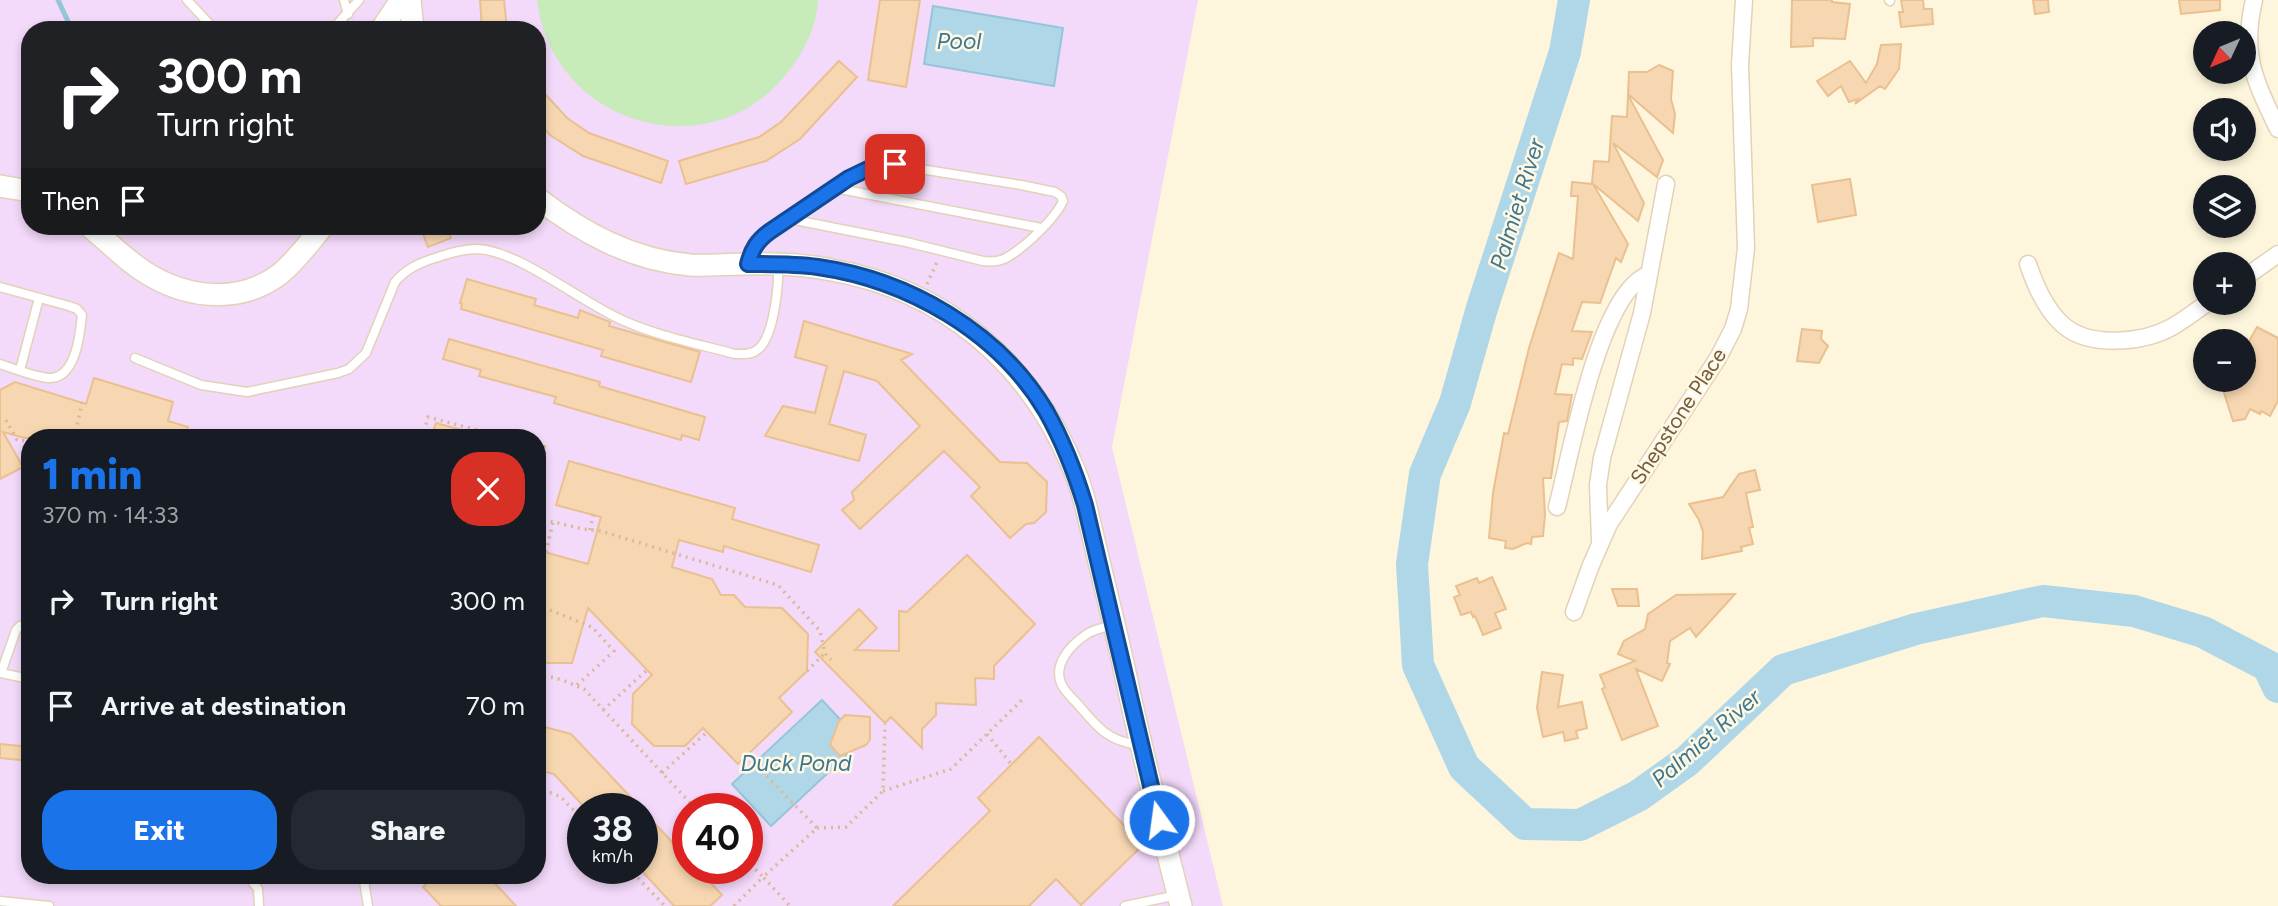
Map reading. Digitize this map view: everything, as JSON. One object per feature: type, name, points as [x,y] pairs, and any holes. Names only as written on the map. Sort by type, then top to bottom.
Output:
[{"type":"street","points":[[387,21],[401,0]]},
{"type":"street","points":[[410,0],[412,21]]},
{"type":"street","name":"Shepstone Place","points":[[1574,612],[1600,541],[1621,504],[1718,358],[1739,309],[1746,248],[1740,65],[1744,0]]},
{"type":"street","points":[[2253,0],[2247,42],[2250,60],[2277,123]]},
{"type":"street","points":[[1600,541],[1598,485],[1602,458],[1639,325],[1667,184]]},
{"type":"street","points":[[0,186],[21,190]]},
{"type":"street","points":[[546,204],[585,232],[614,247],[639,255],[688,265],[817,267],[875,280],[921,298],[965,326],[996,351],[1024,381],[1045,410],[1073,467],[1085,505],[1179,900]]},
{"type":"street","points":[[100,235],[151,276],[186,291],[214,295],[251,290],[270,281],[296,260],[316,235]]},
{"type":"street","points":[[2256,270],[2278,254]]},
{"type":"street","points":[[2028,264],[2035,283],[2064,325],[2085,336],[2107,341],[2137,339],[2170,328],[2193,312]]},
{"type":"street","points":[[1557,507],[1596,351],[1627,290],[1638,279],[1648,275]]},
{"type":"lane","points":[[187,0],[207,21]]},
{"type":"lane","points":[[344,0],[348,14]]},
{"type":"lane","points":[[341,21],[359,0]]},
{"type":"lane","points":[[748,264],[751,251],[758,241],[849,178],[881,164],[1021,185],[1055,192],[1063,201],[1041,228],[1005,258],[995,262],[790,219]]},
{"type":"lane","points":[[835,188],[1041,228]]},
{"type":"lane","points":[[135,358],[201,385],[247,392],[338,373],[349,369],[366,353],[385,303],[402,274],[433,258],[477,249],[509,257],[606,313],[639,327],[735,354],[750,354],[758,350],[769,331],[779,283],[778,265]]},
{"type":"lane","points":[[0,288],[80,311],[82,315],[73,356],[67,369],[55,377],[48,378],[0,364]]},
{"type":"lane","points":[[20,370],[39,298]]},
{"type":"lane","points":[[1115,624],[1088,632],[1071,647],[1062,660],[1059,673],[1061,684],[1104,733],[1123,743],[1141,746]]},
{"type":"lane","points":[[21,626],[16,630],[1,673],[21,677]]},
{"type":"lane","points":[[253,884],[257,889],[259,906]]},
{"type":"lane","points":[[364,884],[368,906]]},
{"type":"lane","points":[[1125,906],[1179,900]]},
{"type":"lane","points":[[0,901],[49,906]]},
{"type":"path","points":[[926,286],[934,269]]},
{"type":"path","points":[[76,429],[83,399]]},
{"type":"path","points":[[425,429],[428,417],[474,429]]},
{"type":"path","points":[[6,421],[17,440],[21,440]]},
{"type":"path","points":[[590,530],[593,515]]},
{"type":"path","points":[[546,520],[601,531],[778,585],[820,631],[825,653],[831,660]]},
{"type":"path","points":[[546,552],[553,522]]},
{"type":"path","points":[[546,609],[592,627],[614,651],[576,686]]},
{"type":"path","points":[[807,671],[825,653]]},
{"type":"path","points":[[603,710],[647,670]]},
{"type":"path","points":[[546,676],[584,689],[681,793]]},
{"type":"path","points":[[790,906],[763,877],[817,828],[846,827],[883,790],[951,769],[1025,697]]},
{"type":"path","points":[[883,790],[885,724]]},
{"type":"path","points":[[662,773],[707,732]]},
{"type":"path","points":[[987,734],[1011,764]]},
{"type":"path","points":[[749,758],[817,828]]},
{"type":"path","points":[[546,791],[561,797],[567,803]]},
{"type":"path","points":[[644,884],[665,906]]},
{"type":"path","points":[[734,906],[756,884]]},
{"type":"shaded area","points":[[0,0],[1198,0],[1112,447],[1223,906],[0,906]]},
{"type":"green space","points":[[537,0],[818,0],[813,27],[801,53],[791,68],[759,100],[721,120],[681,126],[641,121],[604,105],[572,79],[549,44],[546,21],[543,21]]},
{"type":"water","name":"Pool","points":[[933,6],[1063,28],[1054,86],[924,64]]},
{"type":"water","name":"Duck Pond","points":[[822,700],[861,742],[771,826],[763,817],[763,793],[740,793],[732,784]]},
{"type":"building","points":[[480,0],[504,0],[506,21],[481,21]]},
{"type":"building","points":[[880,0],[920,0],[906,87],[868,80]]},
{"type":"building","points":[[1792,0],[1832,0],[1850,4],[1845,39],[1813,38],[1813,46],[1791,47]]},
{"type":"building","points":[[1901,0],[1923,0],[1924,9],[1932,9],[1933,24],[1901,27]]},
{"type":"building","points":[[2033,0],[2048,0],[2049,12],[2035,14]]},
{"type":"building","points":[[2179,0],[2220,0],[2220,10],[2181,14]]},
{"type":"building","points":[[1901,44],[1899,69],[1885,89],[1880,86],[1855,104],[1858,99],[1849,102],[1841,86],[1828,96],[1817,81],[1850,61],[1866,83],[1877,64],[1881,45]]},
{"type":"building","points":[[839,61],[857,77],[800,139],[766,161],[686,184],[679,161],[759,137],[781,122]]},
{"type":"building","points":[[1659,65],[1673,71],[1673,133],[1628,94],[1629,72],[1647,72]]},
{"type":"building","points":[[546,95],[567,118],[589,133],[668,161],[661,183],[583,156],[546,131]]},
{"type":"building","points":[[1628,95],[1663,160],[1657,177],[1613,143],[1644,203],[1638,221],[1592,183],[1594,161],[1609,162],[1612,116],[1627,117]]},
{"type":"building","points":[[1850,179],[1856,215],[1818,222],[1812,185]]},
{"type":"building","points":[[1572,182],[1593,184],[1628,244],[1621,262],[1616,258],[1600,303],[1582,302],[1572,331],[1592,332],[1582,359],[1573,358],[1573,365],[1562,364],[1555,394],[1572,395],[1567,421],[1559,422],[1551,478],[1543,478],[1543,536],[1532,537],[1531,544],[1513,549],[1505,548],[1506,541],[1489,538],[1493,493],[1504,433],[1508,434],[1529,348],[1559,253],[1573,259],[1578,196],[1571,196]]},
{"type":"building","points":[[423,235],[450,235],[451,238],[428,247]]},
{"type":"building","points":[[467,279],[536,299],[534,305],[578,318],[580,310],[610,322],[609,326],[700,352],[691,382],[601,356],[603,350],[461,309],[460,303]]},
{"type":"building","points":[[804,321],[912,354],[901,360],[1000,462],[1027,463],[1047,482],[1046,512],[1010,538],[971,496],[980,487],[944,451],[860,529],[842,510],[854,500],[852,492],[920,426],[877,381],[844,371],[829,424],[866,435],[859,461],[765,436],[783,406],[815,413],[827,366],[795,357]]},
{"type":"building","points":[[2257,327],[2278,338],[2278,401],[2270,416],[2250,409],[2245,419],[2233,421],[2224,392],[2256,392]]},
{"type":"building","points":[[1802,329],[1822,331],[1821,339],[1828,346],[1819,363],[1797,361]]},
{"type":"building","points":[[449,339],[600,382],[599,386],[705,417],[699,440],[682,435],[681,440],[554,403],[556,397],[479,376],[481,370],[443,359]]},
{"type":"building","points":[[94,378],[173,402],[168,421],[188,427],[21,429],[21,437],[3,432],[21,468],[0,479],[0,390],[15,382],[86,404]]},
{"type":"building","points":[[436,423],[458,429],[434,429]]},
{"type":"building","points":[[569,461],[735,508],[732,519],[819,545],[811,572],[724,546],[723,552],[679,540],[672,567],[712,579],[721,595],[734,595],[745,607],[782,608],[808,634],[807,671],[779,698],[792,712],[738,764],[703,728],[685,746],[654,746],[632,724],[633,694],[652,675],[588,608],[572,663],[546,663],[546,552],[588,564],[601,517],[556,505]]},
{"type":"building","points":[[1755,470],[1760,490],[1746,493],[1753,527],[1749,528],[1753,544],[1741,547],[1742,551],[1702,559],[1703,532],[1689,504],[1723,497],[1739,474]]},
{"type":"building","points":[[967,555],[1035,624],[994,666],[994,679],[975,678],[976,705],[936,703],[936,715],[922,729],[922,748],[891,717],[885,723],[815,652],[859,609],[877,628],[855,650],[899,651],[899,611],[907,612]]},
{"type":"building","points":[[1492,577],[1506,609],[1495,613],[1501,628],[1483,635],[1471,612],[1461,615],[1454,597],[1460,595],[1456,586],[1477,578],[1479,583]]},
{"type":"building","points":[[1612,589],[1637,589],[1639,606],[1618,606]]},
{"type":"building","points":[[1735,594],[1696,637],[1690,628],[1670,641],[1667,663],[1670,664],[1662,681],[1636,669],[1658,726],[1622,740],[1602,689],[1605,687],[1600,675],[1635,661],[1618,654],[1624,641],[1645,629],[1648,614],[1676,595]]},
{"type":"building","points":[[1542,672],[1563,675],[1558,707],[1582,702],[1587,728],[1576,731],[1578,738],[1565,741],[1563,732],[1543,737],[1537,708]]},
{"type":"building","points":[[845,715],[870,717],[870,740],[866,745],[840,756],[830,745],[839,721]]},
{"type":"building","points":[[546,727],[571,734],[627,793],[571,793],[554,774],[546,772]]},
{"type":"building","points":[[1039,737],[1143,845],[1081,905],[1056,879],[1029,906],[893,906],[990,811],[978,798]]},
{"type":"building","points":[[0,744],[21,746],[21,760],[0,758]]},
{"type":"building","points":[[658,827],[672,842],[672,884],[712,884],[722,895],[710,906],[674,906],[654,884],[658,884]]},
{"type":"building","points":[[426,884],[495,884],[516,906],[441,906],[423,887]]},
{"type":"waterway","points":[[58,0],[68,21]]},
{"type":"waterway","name":"Palmiet River","points":[[1574,0],[1565,52],[1482,308],[1455,403],[1425,474],[1412,564],[1418,665],[1464,767],[1525,824],[1580,825],[1638,796],[1687,761],[1783,670],[1916,629],[2043,601],[2134,611],[2203,632],[2268,666],[2278,687]]},
{"type":"route","points":[[895,164],[881,164],[849,178],[769,232],[751,251],[748,264],[817,267],[847,272],[898,288],[949,314],[996,351],[1024,381],[1045,410],[1063,445],[1085,505],[1159,820]]}]
